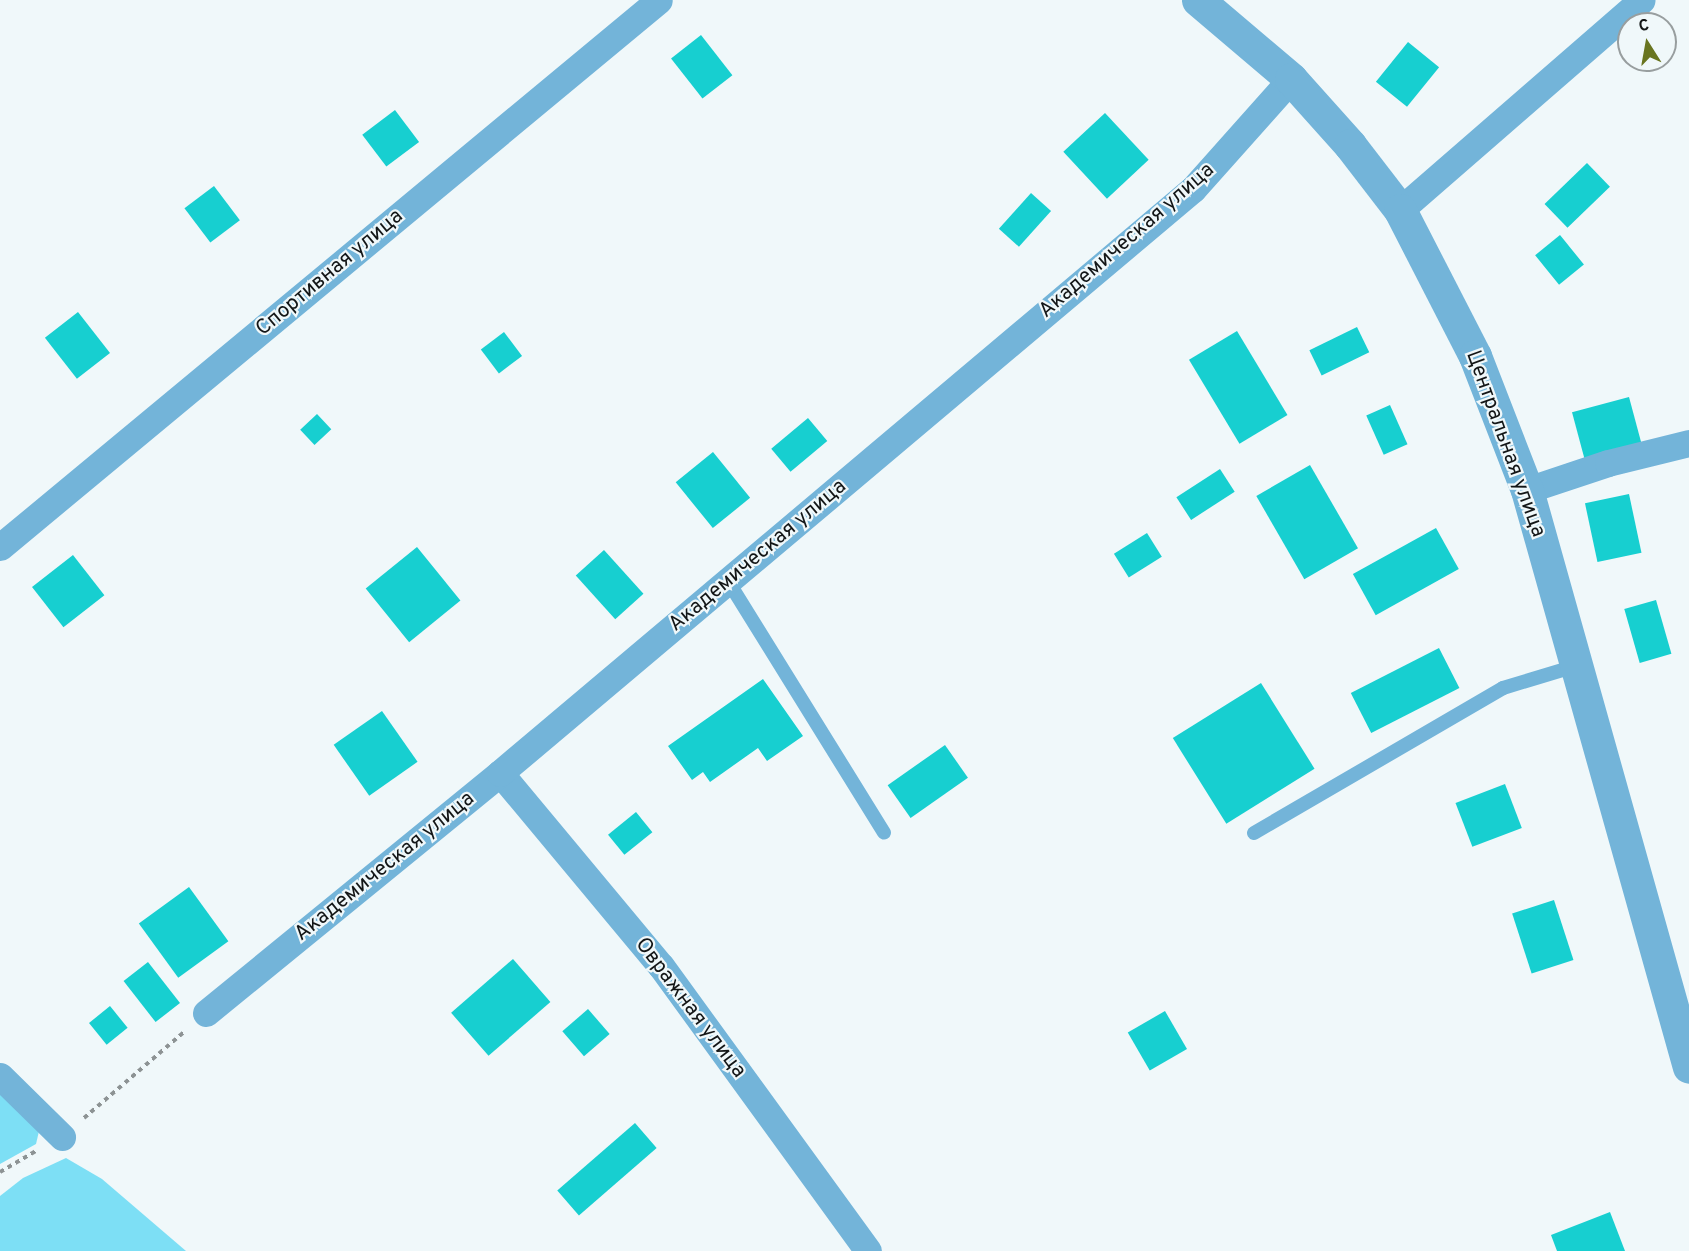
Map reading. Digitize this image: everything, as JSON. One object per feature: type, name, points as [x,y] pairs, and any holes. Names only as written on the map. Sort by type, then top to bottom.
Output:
[{"type":"street","name":"Спортивная улица","points":[[0,547],[659,0]]},
{"type":"street","name":"Центральная улица","points":[[1198,0],[1291,79],[1350,145],[1400,210],[1475,356],[1527,490],[1689,1067]]},
{"type":"street","points":[[1400,210],[1642,0]]},
{"type":"street","name":"Академическая улица","points":[[206,1013],[500,773],[1193,189],[1291,79]]},
{"type":"street","points":[[1527,490],[1608,463],[1689,443]]},
{"type":"street","name":"Овражная улица","points":[[500,773],[661,966],[868,1251]]},
{"type":"street","points":[[0,1076],[62,1137]]},
{"type":"lane","points":[[728,581],[884,833]]},
{"type":"lane","points":[[1254,833],[1503,688],[1576,666]]},
{"type":"path","points":[[0,1172],[62,1137],[206,1013]]},
{"type":"shaded area","points":[[0,1084],[40,1127],[36,1144],[0,1164]]},
{"type":"shaded area","points":[[66,1158],[102,1179],[186,1251],[0,1251],[0,1196],[23,1178]]},
{"type":"building","points":[[701,35],[732,75],[702,99],[671,58]]},
{"type":"building","points":[[1408,42],[1439,67],[1407,107],[1376,82]]},
{"type":"building","points":[[395,110],[419,142],[386,167],[362,135]]},
{"type":"building","points":[[1105,113],[1149,160],[1107,199],[1063,152]]},
{"type":"building","points":[[1587,163],[1610,187],[1567,228],[1545,204]]},
{"type":"building","points":[[214,186],[240,220],[210,243],[184,208]]},
{"type":"building","points":[[1031,193],[1051,211],[1019,247],[999,229]]},
{"type":"building","points":[[1560,235],[1584,265],[1559,285],[1535,255]]},
{"type":"building","points":[[78,312],[110,353],[77,379],[45,338]]},
{"type":"building","points":[[1357,327],[1369,352],[1322,375],[1309,350]]},
{"type":"building","points":[[1237,331],[1287,415],[1239,444],[1189,360]]},
{"type":"building","points":[[504,332],[522,356],[499,373],[481,349]]},
{"type":"building","points":[[1629,397],[1642,445],[1585,461],[1572,412]]},
{"type":"building","points":[[1390,405],[1407,444],[1384,455],[1366,416]]},
{"type":"building","points":[[317,414],[331,429],[315,445],[300,430]]},
{"type":"building","points":[[808,418],[827,441],[791,472],[771,449]]},
{"type":"building","points":[[713,452],[750,498],[713,528],[676,482]]},
{"type":"building","points":[[1310,465],[1358,548],[1304,579],[1256,496]]},
{"type":"building","points":[[1220,469],[1235,492],[1191,520],[1176,497]]},
{"type":"building","points":[[1629,494],[1641,553],[1597,562],[1585,503]]},
{"type":"building","points":[[1436,528],[1459,569],[1376,615],[1353,574]]},
{"type":"building","points":[[1147,533],[1162,557],[1129,577],[1114,554]]},
{"type":"building","points":[[417,547],[460,601],[409,642],[366,589]]},
{"type":"building","points":[[604,550],[643,594],[615,619],[576,575]]},
{"type":"building","points":[[73,555],[104,595],[63,627],[32,587]]},
{"type":"building","points":[[1656,600],[1671,654],[1640,663],[1624,609]]},
{"type":"building","points":[[1439,648],[1459,688],[1371,733],[1351,693]]},
{"type":"building","points":[[763,679],[803,736],[767,761],[758,748],[710,782],[703,772],[692,780],[668,746]]},
{"type":"building","points":[[1261,683],[1315,769],[1226,824],[1173,738]]},
{"type":"building","points":[[382,711],[418,762],[369,796],[334,745]]},
{"type":"building","points":[[945,745],[968,778],[911,818],[888,785]]},
{"type":"building","points":[[1505,784],[1522,828],[1472,847],[1456,803]]},
{"type":"building","points":[[636,812],[652,832],[624,855],[608,835]]},
{"type":"building","points":[[189,887],[228,941],[178,978],[139,923]]},
{"type":"building","points":[[1554,900],[1573,960],[1532,974],[1512,914]]},
{"type":"building","points":[[513,959],[550,1002],[489,1056],[451,1013]]},
{"type":"building","points":[[148,962],[180,1003],[156,1022],[124,981]]},
{"type":"building","points":[[110,1006],[128,1028],[107,1045],[89,1023]]},
{"type":"building","points":[[588,1009],[610,1034],[584,1056],[562,1031]]},
{"type":"building","points":[[1165,1011],[1187,1049],[1150,1071],[1128,1032]]},
{"type":"building","points":[[635,1123],[657,1148],[579,1215],[557,1191]]},
{"type":"building","points":[[1610,1212],[1625,1251],[1557,1251],[1551,1235]]}]
